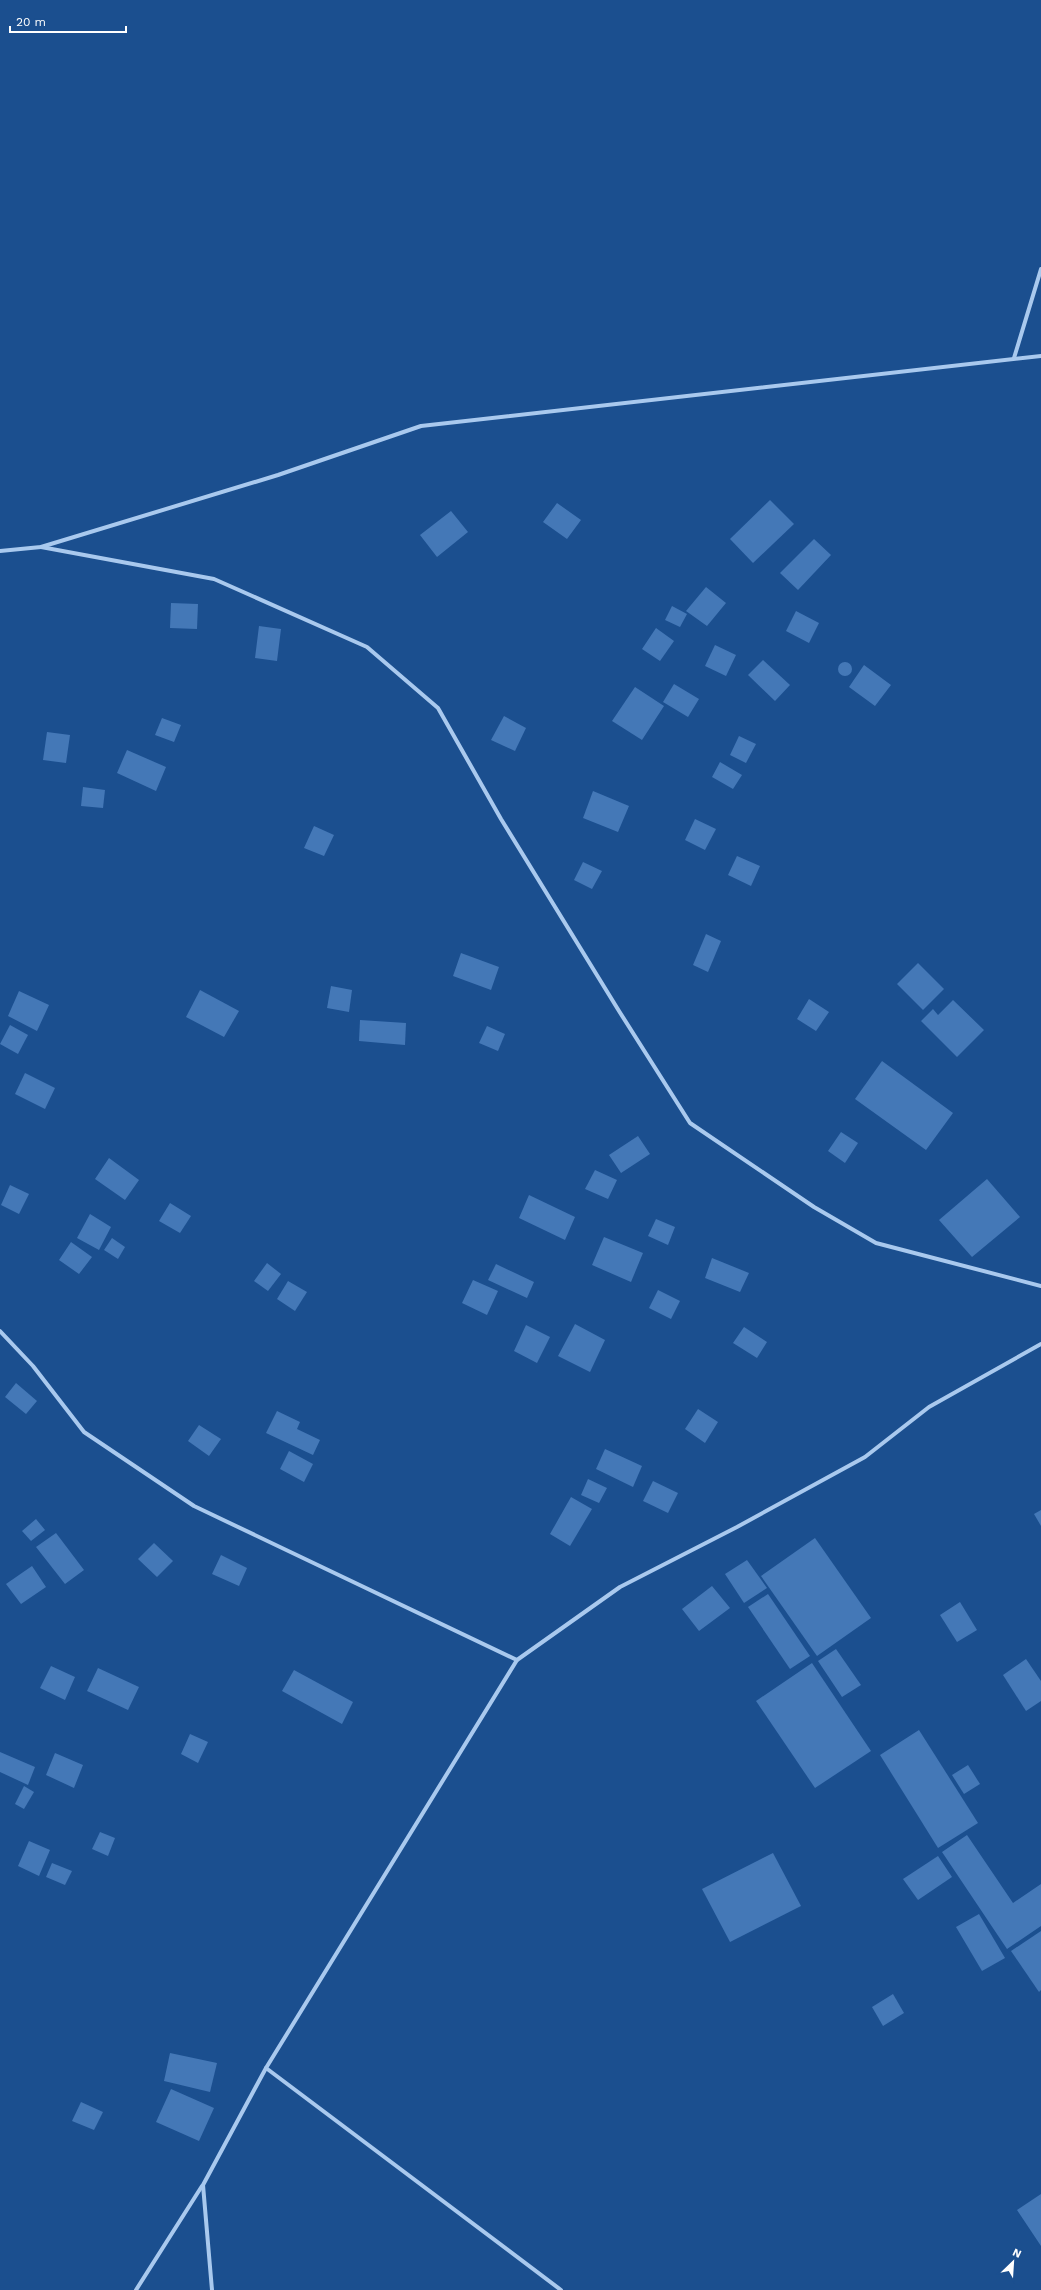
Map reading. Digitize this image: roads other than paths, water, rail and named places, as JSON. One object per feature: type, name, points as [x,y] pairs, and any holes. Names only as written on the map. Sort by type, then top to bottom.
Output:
[{"type":"street","points":[[1014,358],[1041,269]]},
{"type":"street","points":[[0,551],[41,547],[278,475],[421,426],[1041,356]]},
{"type":"street","points":[[41,547],[214,579],[367,647],[438,708],[501,818],[619,1011],[690,1123],[814,1206],[876,1242],[1041,1286]]},
{"type":"street","points":[[0,1331],[33,1366],[84,1432],[194,1506],[517,1660]]},
{"type":"street","points":[[136,2290],[203,2185],[266,2068],[517,1660],[620,1587],[738,1527],[865,1457],[930,1407],[1041,1344]]},
{"type":"street","points":[[266,2068],[561,2290]]},
{"type":"street","points":[[203,2185],[212,2290]]}]
